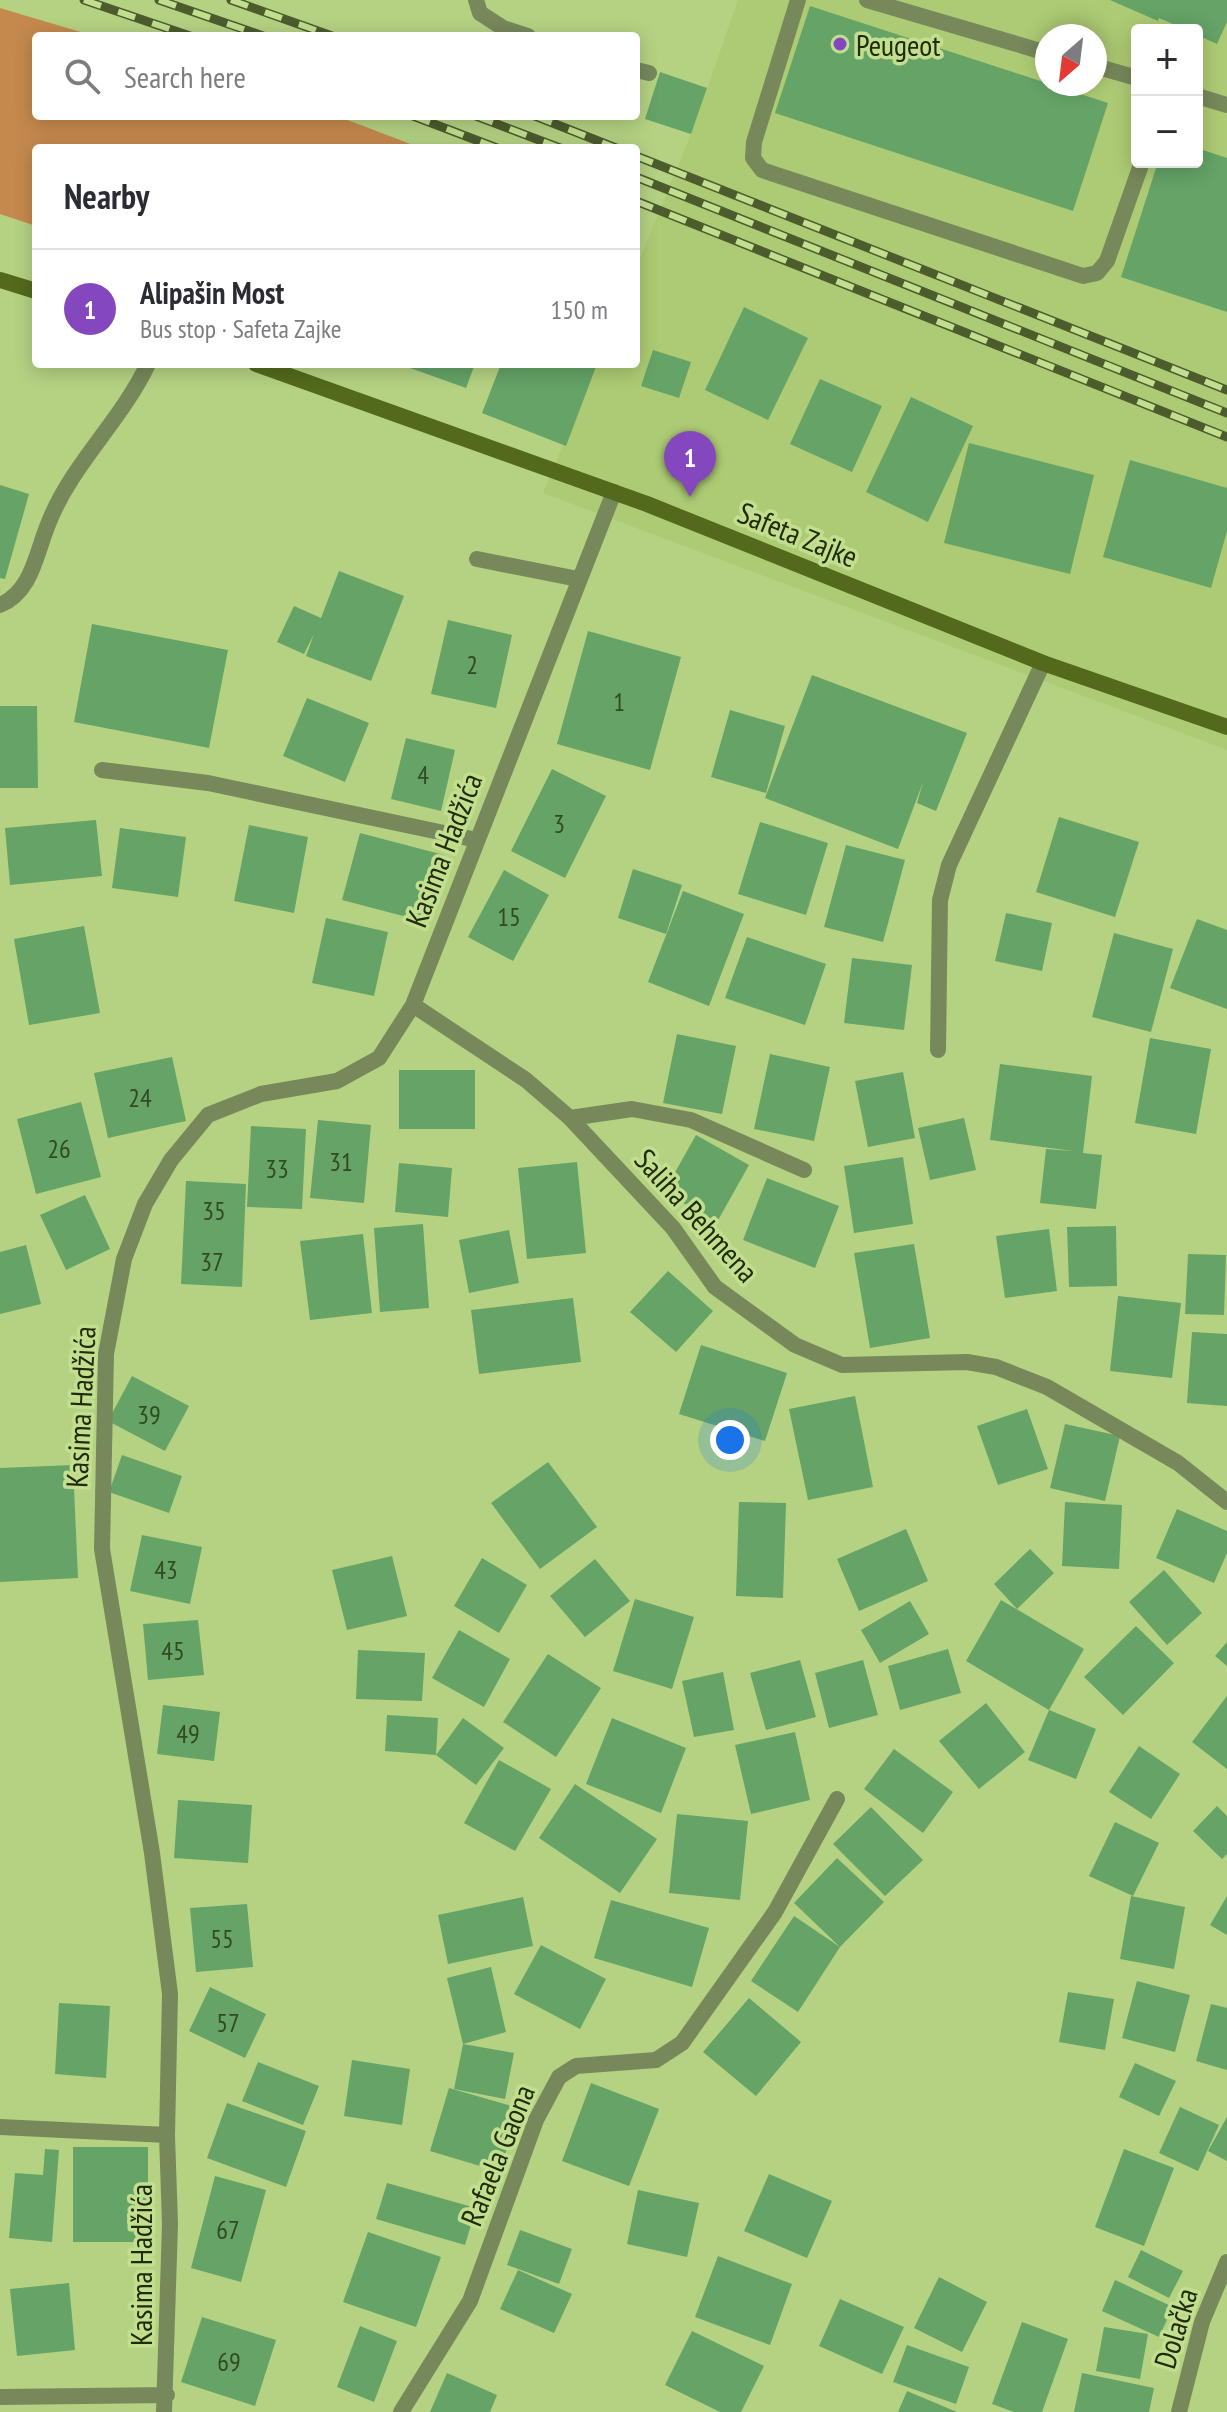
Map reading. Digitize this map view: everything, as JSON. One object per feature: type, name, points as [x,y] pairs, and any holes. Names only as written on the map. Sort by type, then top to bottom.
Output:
[{"type":"main road","points":[[0,280],[32,290]]},
{"type":"main road","name":"Safeta Zajke","points":[[267,368],[614,492],[1043,663],[1227,727]]},
{"type":"street","points":[[476,0],[480,13],[516,32]]},
{"type":"street","points":[[798,0],[754,142],[753,158],[762,170],[1083,276],[1097,273],[1107,261],[1140,168]]},
{"type":"street","points":[[867,0],[1035,49]]},
{"type":"street","points":[[1107,69],[1131,76]]},
{"type":"street","points":[[1203,98],[1227,105]]},
{"type":"street","points":[[0,605],[28,582],[49,522],[66,486],[124,408],[146,368]]},
{"type":"street","name":"Kasima Hadžića","points":[[0,2397],[166,2404],[170,1994],[152,1853],[102,1549],[106,1354],[124,1259],[145,1204],[164,1171],[208,1115],[261,1094],[337,1081],[379,1058],[413,1005],[614,492]]},
{"type":"street","points":[[477,559],[578,579]]},
{"type":"street","points":[[938,1050],[940,900],[949,865],[1043,663]]},
{"type":"street","points":[[102,770],[208,783],[477,840]]},
{"type":"street","name":"Saliha Behmena","points":[[413,1005],[526,1080],[570,1118],[673,1228],[715,1287],[795,1345],[842,1365],[967,1362],[996,1367],[1047,1387],[1178,1463],[1227,1502]]},
{"type":"street","points":[[570,1118],[632,1109],[691,1120],[804,1170]]},
{"type":"street","name":"Rafaela Gaona","points":[[401,2412],[470,2301],[536,2120],[559,2077],[576,2066],[656,2060],[682,2043],[775,1912],[837,1799]]},
{"type":"street","points":[[0,2127],[167,2135]]},
{"type":"street","name":"Dolačka","points":[[1179,2412],[1202,2322],[1227,2262]]},
{"type":"shaded area","points":[[738,0],[1227,0],[1227,750],[543,493],[595,368],[640,368],[640,258],[691,134]]},
{"type":"shaded area","points":[[0,8],[81,32],[32,32],[32,120],[348,120],[410,144],[32,144],[32,225],[0,214]]},
{"type":"building","points":[[1110,0],[1227,0],[1227,22],[1217,44],[1203,38],[1203,24],[1173,24],[1159,18],[1158,21]]},
{"type":"building","points":[[810,6],[1035,79],[1035,96],[1086,96],[1108,103],[1073,211],[775,113]]},
{"type":"building","points":[[660,72],[707,88],[691,134],[645,119]]},
{"type":"building","points":[[1203,150],[1227,158],[1227,312],[1121,277],[1156,168],[1203,168]]},
{"type":"building","points":[[744,307],[808,338],[768,420],[705,390]]},
{"type":"building","points":[[653,350],[691,362],[679,398],[641,386]]},
{"type":"building","points":[[410,368],[474,368],[466,388]]},
{"type":"building","points":[[499,368],[595,368],[566,446],[482,413]]},
{"type":"building","points":[[820,379],[882,406],[852,472],[790,444]]},
{"type":"building","points":[[911,397],[973,426],[928,522],[866,492]]},
{"type":"building","points":[[969,443],[1094,475],[1070,574],[944,543]]},
{"type":"building","points":[[1130,460],[1227,488],[1227,531],[1211,588],[1103,557]]},
{"type":"building","points":[[0,485],[29,494],[5,579],[0,578]]},
{"type":"building","points":[[339,571],[404,596],[371,681],[306,656],[314,634],[304,654],[277,642],[294,606],[321,618]]},
{"type":"building","points":[[448,620],[512,635],[496,708],[431,694]]},
{"type":"building","points":[[92,624],[228,650],[209,748],[74,722]]},
{"type":"building","points":[[588,631],[681,657],[650,770],[557,744]]},
{"type":"building","points":[[812,675],[967,733],[936,811],[917,803],[923,782],[898,849],[765,798]]},
{"type":"building","points":[[307,698],[369,723],[345,782],[283,756]]},
{"type":"building","points":[[0,706],[37,706],[38,788],[0,788]]},
{"type":"building","points":[[730,710],[785,726],[766,793],[711,777]]},
{"type":"building","points":[[406,738],[455,750],[441,811],[391,799]]},
{"type":"building","points":[[552,769],[606,796],[565,878],[511,851]]},
{"type":"building","points":[[1059,817],[1139,842],[1115,917],[1036,892]]},
{"type":"building","points":[[96,820],[102,876],[10,885],[5,828]]},
{"type":"building","points":[[760,822],[828,843],[806,915],[738,894]]},
{"type":"building","points":[[249,825],[308,837],[294,913],[234,901]]},
{"type":"building","points":[[120,828],[186,837],[178,897],[112,888]]},
{"type":"building","points":[[360,833],[444,855],[426,922],[342,900]]},
{"type":"building","points":[[846,845],[905,860],[883,942],[824,927]]},
{"type":"building","points":[[633,869],[682,885],[666,934],[618,918]]},
{"type":"building","points":[[504,870],[549,895],[513,961],[468,937]]},
{"type":"building","points":[[683,891],[744,914],[709,1006],[648,982]]},
{"type":"building","points":[[1006,913],[1052,923],[1042,971],[995,961]]},
{"type":"building","points":[[326,918],[388,932],[374,996],[312,983]]},
{"type":"building","points":[[1197,919],[1227,930],[1227,1009],[1170,988]]},
{"type":"building","points":[[84,926],[100,1013],[29,1025],[14,939]]},
{"type":"building","points":[[1114,933],[1173,949],[1151,1032],[1092,1017]]},
{"type":"building","points":[[747,937],[826,964],[805,1025],[725,998]]},
{"type":"building","points":[[852,958],[912,965],[904,1030],[844,1023]]},
{"type":"building","points":[[677,1034],[736,1046],[722,1114],[663,1103]]},
{"type":"building","points":[[1150,1038],[1211,1049],[1196,1134],[1135,1123]]},
{"type":"building","points":[[770,1054],[830,1067],[814,1141],[754,1129]]},
{"type":"building","points":[[172,1057],[186,1121],[108,1138],[94,1073]]},
{"type":"building","points":[[1000,1064],[1092,1076],[1083,1153],[1102,1155],[1096,1209],[1040,1203],[1046,1149],[1073,1151],[990,1140]]},
{"type":"building","points":[[399,1070],[475,1070],[475,1129],[399,1129]]},
{"type":"building","points":[[903,1072],[915,1138],[868,1147],[855,1081]]},
{"type":"building","points":[[81,1102],[101,1177],[36,1194],[17,1119]]},
{"type":"building","points":[[964,1118],[976,1170],[930,1180],[918,1128]]},
{"type":"building","points":[[318,1120],[371,1125],[364,1203],[310,1198]]},
{"type":"building","points":[[251,1126],[306,1129],[302,1209],[247,1207]]},
{"type":"building","points":[[696,1135],[749,1165],[717,1222],[664,1192]]},
{"type":"building","points":[[903,1157],[913,1224],[854,1233],[844,1166]]},
{"type":"building","points":[[577,1162],[586,1253],[527,1259],[518,1168]]},
{"type":"building","points":[[399,1163],[452,1168],[448,1217],[395,1212]]},
{"type":"building","points":[[767,1178],[839,1206],[815,1268],[743,1240]]},
{"type":"building","points":[[186,1181],[246,1184],[242,1287],[181,1284]]},
{"type":"building","points":[[85,1195],[110,1249],[66,1270],[40,1215]]},
{"type":"building","points":[[423,1224],[429,1308],[380,1312],[374,1228]]},
{"type":"building","points":[[1116,1226],[1117,1286],[1069,1287],[1067,1227]]},
{"type":"building","points":[[1049,1229],[1057,1291],[1005,1298],[996,1236]]},
{"type":"building","points":[[509,1230],[519,1283],[469,1293],[459,1240]]},
{"type":"building","points":[[363,1234],[372,1313],[310,1320],[300,1241]]},
{"type":"building","points":[[914,1244],[930,1338],[870,1348],[854,1253]]},
{"type":"building","points":[[26,1245],[41,1304],[0,1314],[0,1252]]},
{"type":"building","points":[[1188,1254],[1226,1255],[1224,1315],[1185,1314]]},
{"type":"building","points":[[668,1271],[713,1311],[676,1352],[630,1312]]},
{"type":"building","points":[[1118,1296],[1181,1303],[1172,1378],[1110,1371]]},
{"type":"building","points":[[573,1298],[581,1362],[479,1374],[471,1310]]},
{"type":"building","points":[[1192,1332],[1227,1334],[1227,1406],[1187,1403]]},
{"type":"building","points":[[701,1345],[787,1373],[765,1441],[679,1414]]},
{"type":"building","points":[[132,1376],[189,1406],[165,1451],[108,1421]]},
{"type":"building","points":[[855,1396],[873,1487],[808,1500],[789,1409]]},
{"type":"building","points":[[1027,1409],[1048,1469],[998,1485],[977,1426]]},
{"type":"building","points":[[1065,1424],[1120,1436],[1105,1501],[1050,1488]]},
{"type":"building","points":[[122,1455],[182,1476],[169,1513],[109,1492]]},
{"type":"building","points":[[548,1462],[597,1527],[540,1569],[491,1503]]},
{"type":"building","points":[[73,1465],[78,1578],[0,1582],[0,1468]]},
{"type":"building","points":[[739,1502],[786,1503],[783,1598],[736,1596]]},
{"type":"building","points":[[1065,1502],[1122,1505],[1119,1569],[1062,1566]]},
{"type":"building","points":[[1177,1509],[1227,1531],[1227,1553],[1214,1583],[1156,1558]]},
{"type":"building","points":[[906,1529],[928,1581],[859,1611],[837,1559]]},
{"type":"building","points":[[142,1535],[202,1547],[190,1604],[130,1591]]},
{"type":"building","points":[[1030,1549],[1054,1573],[1017,1609],[994,1584]]},
{"type":"building","points":[[392,1556],[407,1616],[347,1630],[332,1570]]},
{"type":"building","points":[[482,1558],[527,1585],[499,1633],[454,1606]]},
{"type":"building","points":[[595,1559],[630,1601],[585,1637],[550,1596]]},
{"type":"building","points":[[1164,1570],[1202,1613],[1167,1645],[1129,1602]]},
{"type":"building","points":[[635,1599],[694,1617],[672,1689],[613,1671]]},
{"type":"building","points":[[1001,1600],[1084,1649],[1049,1710],[966,1661]]},
{"type":"building","points":[[910,1601],[929,1634],[880,1663],[861,1630]]},
{"type":"building","points":[[198,1620],[204,1675],[148,1680],[143,1624]]},
{"type":"building","points":[[1136,1626],[1174,1663],[1123,1715],[1084,1677]]},
{"type":"building","points":[[459,1630],[510,1659],[484,1707],[432,1678]]},
{"type":"building","points":[[1227,1642],[1227,1666],[1215,1656]]},
{"type":"building","points":[[948,1649],[961,1693],[900,1710],[888,1666]]},
{"type":"building","points":[[358,1650],[425,1653],[422,1701],[356,1699]]},
{"type":"building","points":[[548,1654],[601,1688],[556,1757],[503,1722]]},
{"type":"building","points":[[800,1660],[816,1717],[766,1730],[750,1673]]},
{"type":"building","points":[[863,1660],[878,1715],[829,1728],[815,1673]]},
{"type":"building","points":[[723,1672],[734,1730],[694,1737],[682,1681]]},
{"type":"building","points":[[1227,1696],[1227,1769],[1192,1742]]},
{"type":"building","points":[[986,1703],[1025,1752],[979,1789],[939,1741]]},
{"type":"building","points":[[163,1705],[220,1712],[214,1761],[157,1754]]},
{"type":"building","points":[[1049,1710],[1096,1729],[1076,1779],[1028,1760]]},
{"type":"building","points":[[387,1715],[438,1718],[436,1755],[385,1751]]},
{"type":"building","points":[[463,1718],[504,1748],[476,1785],[436,1755]]},
{"type":"building","points":[[612,1718],[686,1748],[661,1813],[586,1784]]},
{"type":"building","points":[[795,1732],[810,1800],[751,1814],[735,1745]]},
{"type":"building","points":[[1139,1746],[1180,1774],[1151,1819],[1109,1792]]},
{"type":"building","points":[[894,1749],[953,1792],[923,1833],[864,1789]]},
{"type":"building","points":[[499,1760],[551,1789],[515,1851],[464,1823]]},
{"type":"building","points":[[575,1784],[657,1839],[620,1893],[539,1838]]},
{"type":"building","points":[[178,1800],[252,1805],[248,1863],[174,1858]]},
{"type":"building","points":[[1217,1806],[1227,1816],[1227,1854],[1222,1859],[1193,1831]]},
{"type":"building","points":[[871,1807],[923,1860],[885,1896],[833,1844]]},
{"type":"building","points":[[677,1814],[748,1821],[740,1900],[669,1893]]},
{"type":"building","points":[[1115,1822],[1159,1843],[1133,1896],[1089,1876]]},
{"type":"building","points":[[837,1858],[884,1902],[840,1947],[794,1903]]},
{"type":"building","points":[[1131,1896],[1185,1907],[1174,1969],[1120,1959]]},
{"type":"building","points":[[1227,1896],[1227,1935],[1210,1925]]},
{"type":"building","points":[[523,1897],[533,1946],[448,1964],[438,1915]]},
{"type":"building","points":[[611,1900],[709,1928],[692,1987],[594,1958]]},
{"type":"building","points":[[247,1904],[253,1967],[196,1972],[190,1908]]},
{"type":"building","points":[[794,1916],[840,1947],[798,2012],[751,1981]]},
{"type":"building","points":[[541,1945],[606,1979],[580,2029],[514,1994]]},
{"type":"building","points":[[491,1967],[506,2032],[463,2044],[447,1978]]},
{"type":"building","points":[[1137,1981],[1190,1995],[1175,2052],[1122,2038]]},
{"type":"building","points":[[210,1987],[266,2014],[245,2058],[189,2031]]},
{"type":"building","points":[[1068,1992],[1114,1999],[1105,2050],[1059,2042]]},
{"type":"building","points":[[749,1998],[801,2042],[756,2096],[703,2052]]},
{"type":"building","points":[[59,2003],[110,2006],[106,2078],[55,2074]]},
{"type":"building","points":[[1211,2004],[1227,2008],[1227,2070],[1196,2061]]},
{"type":"building","points":[[463,2044],[514,2053],[505,2099],[454,2089]]},
{"type":"building","points":[[352,2060],[410,2069],[402,2125],[344,2116]]},
{"type":"building","points":[[258,2062],[319,2086],[303,2125],[242,2101]]},
{"type":"building","points":[[1135,2063],[1176,2081],[1159,2116],[1119,2097]]},
{"type":"building","points":[[591,2083],[659,2109],[629,2186],[562,2161]]},
{"type":"building","points":[[449,2088],[519,2108],[500,2172],[430,2151]]},
{"type":"building","points":[[227,2103],[306,2131],[286,2187],[207,2158]]},
{"type":"building","points":[[1180,2107],[1219,2125],[1198,2171],[1159,2153]]},
{"type":"building","points":[[1227,2117],[1227,2161],[1208,2151]]},
{"type":"building","points":[[73,2147],[148,2147],[148,2242],[73,2242]]},
{"type":"building","points":[[45,2149],[59,2150],[52,2242],[9,2238],[15,2173],[43,2175]]},
{"type":"building","points":[[1124,2149],[1174,2168],[1144,2246],[1095,2227]]},
{"type":"building","points":[[769,2174],[832,2201],[807,2258],[744,2231]]},
{"type":"building","points":[[215,2176],[266,2190],[241,2282],[191,2268]]},
{"type":"building","points":[[387,2183],[476,2208],[465,2245],[376,2219]]},
{"type":"building","points":[[638,2190],[699,2203],[687,2257],[627,2244]]},
{"type":"building","points":[[520,2230],[572,2249],[559,2284],[507,2265]]},
{"type":"building","points":[[368,2232],[441,2257],[416,2327],[343,2302]]},
{"type":"building","points":[[1141,2250],[1183,2271],[1169,2298],[1128,2277]]},
{"type":"building","points":[[718,2256],[792,2284],[770,2345],[695,2317]]},
{"type":"building","points":[[518,2270],[572,2294],[554,2333],[500,2309]]},
{"type":"building","points":[[939,2277],[987,2302],[962,2352],[914,2328]]},
{"type":"building","points":[[1115,2280],[1173,2307],[1159,2337],[1102,2311]]},
{"type":"building","points":[[69,2283],[75,2350],[17,2356],[10,2289]]},
{"type":"building","points":[[840,2299],[904,2327],[882,2374],[819,2346]]},
{"type":"building","points":[[202,2317],[276,2340],[255,2406],[181,2382]]},
{"type":"building","points":[[1022,2322],[1068,2339],[1042,2412],[1014,2412],[992,2404]]},
{"type":"building","points":[[360,2326],[397,2341],[374,2402],[337,2387]]},
{"type":"building","points":[[1104,2327],[1148,2334],[1140,2379],[1096,2371]]},
{"type":"building","points":[[692,2331],[764,2366],[741,2412],[720,2412],[665,2385]]},
{"type":"building","points":[[907,2345],[969,2367],[956,2404],[893,2382]]},
{"type":"building","points":[[447,2373],[497,2395],[490,2412],[430,2412]]},
{"type":"building","points":[[1082,2373],[1154,2388],[1149,2412],[1074,2412]]},
{"type":"building","points":[[907,2391],[957,2412],[898,2412]]},
{"type":"railway","points":[[84,0],[178,32]]},
{"type":"railway","points":[[159,0],[251,32]]},
{"type":"railway","points":[[231,0],[321,32]]},
{"type":"railway","points":[[424,120],[486,144]]},
{"type":"railway","points":[[486,120],[550,144]]},
{"type":"railway","points":[[545,120],[606,144]]},
{"type":"railway","points":[[640,158],[1227,390]]},
{"type":"railway","points":[[640,179],[1227,413]]},
{"type":"railway","points":[[640,203],[1227,437]]},
{"type":"place","name":"Peugeot","points":[[840,44]]},
{"type":"place","name":"Alipašin Most","points":[[690,497]]}]
